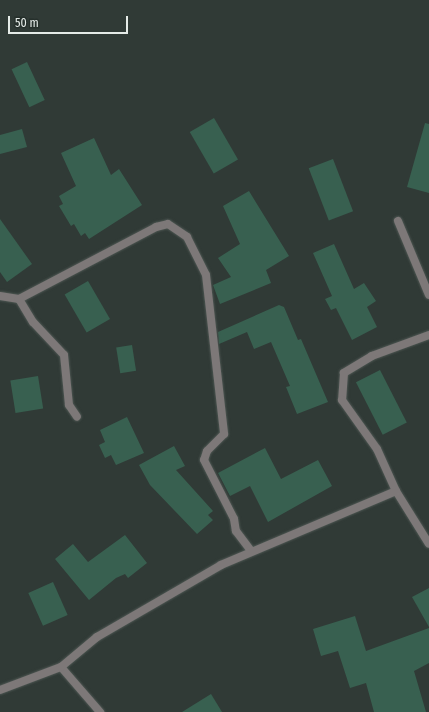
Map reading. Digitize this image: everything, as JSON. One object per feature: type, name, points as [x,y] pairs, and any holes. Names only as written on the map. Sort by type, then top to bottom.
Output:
[{"type":"street","points":[[398,220],[429,295]]},
{"type":"street","points":[[0,296],[19,298],[156,227],[168,224],[187,237],[206,275],[224,434],[207,451],[204,460],[234,519],[236,531],[251,552]]},
{"type":"street","points":[[19,298],[33,322],[64,355],[69,405],[77,417]]},
{"type":"street","points":[[429,335],[372,356],[344,373],[342,400],[377,449],[396,491],[429,541]]},
{"type":"street","points":[[0,690],[61,667],[97,637],[140,609],[251,552],[396,491]]},
{"type":"street","points":[[61,667],[100,712]]},
{"type":"building","points":[[27,62],[45,100],[29,107],[12,69]]},
{"type":"building","points":[[214,118],[238,160],[214,174],[190,132]]},
{"type":"building","points":[[425,123],[429,124],[429,193],[407,187]]},
{"type":"building","points":[[22,129],[27,147],[0,154],[0,135]]},
{"type":"building","points":[[94,138],[111,175],[119,169],[142,205],[89,239],[85,233],[81,236],[74,224],[71,226],[59,206],[63,204],[59,196],[76,186],[61,153]]},
{"type":"building","points":[[333,159],[353,211],[329,221],[309,168]]},
{"type":"building","points":[[249,191],[289,256],[266,270],[271,283],[220,304],[213,285],[231,277],[218,258],[240,244],[223,206]]},
{"type":"building","points":[[0,219],[32,264],[7,282],[0,272]]},
{"type":"building","points":[[334,244],[354,289],[364,283],[376,301],[367,307],[377,327],[352,340],[336,308],[331,310],[325,299],[332,296],[313,253]]},
{"type":"building","points":[[88,281],[110,319],[87,333],[65,294]]},
{"type":"building","points":[[279,305],[284,307],[298,340],[301,339],[328,402],[297,414],[286,387],[290,386],[271,342],[254,349],[247,332],[219,344],[218,332]]},
{"type":"building","points":[[132,345],[136,371],[120,373],[116,348]]},
{"type":"building","points":[[380,370],[407,423],[383,435],[356,382]]},
{"type":"building","points":[[38,376],[43,409],[16,413],[10,380]]},
{"type":"building","points":[[127,417],[144,453],[116,465],[111,455],[105,458],[99,445],[105,442],[100,430]]},
{"type":"building","points":[[174,446],[185,466],[176,470],[213,511],[208,515],[213,520],[197,534],[150,485],[139,465]]},
{"type":"building","points":[[265,448],[281,479],[318,460],[332,486],[268,522],[250,486],[230,496],[218,473]]},
{"type":"building","points":[[125,535],[147,563],[128,578],[125,574],[116,578],[89,600],[55,559],[73,544],[88,562]]},
{"type":"building","points":[[53,582],[68,615],[43,626],[28,593]]},
{"type":"building","points":[[429,588],[429,627],[412,597]]},
{"type":"building","points":[[355,616],[366,651],[429,628],[429,663],[414,671],[426,712],[374,712],[366,683],[350,688],[338,651],[321,656],[313,629]]},
{"type":"building","points":[[211,694],[222,712],[182,712]]}]
